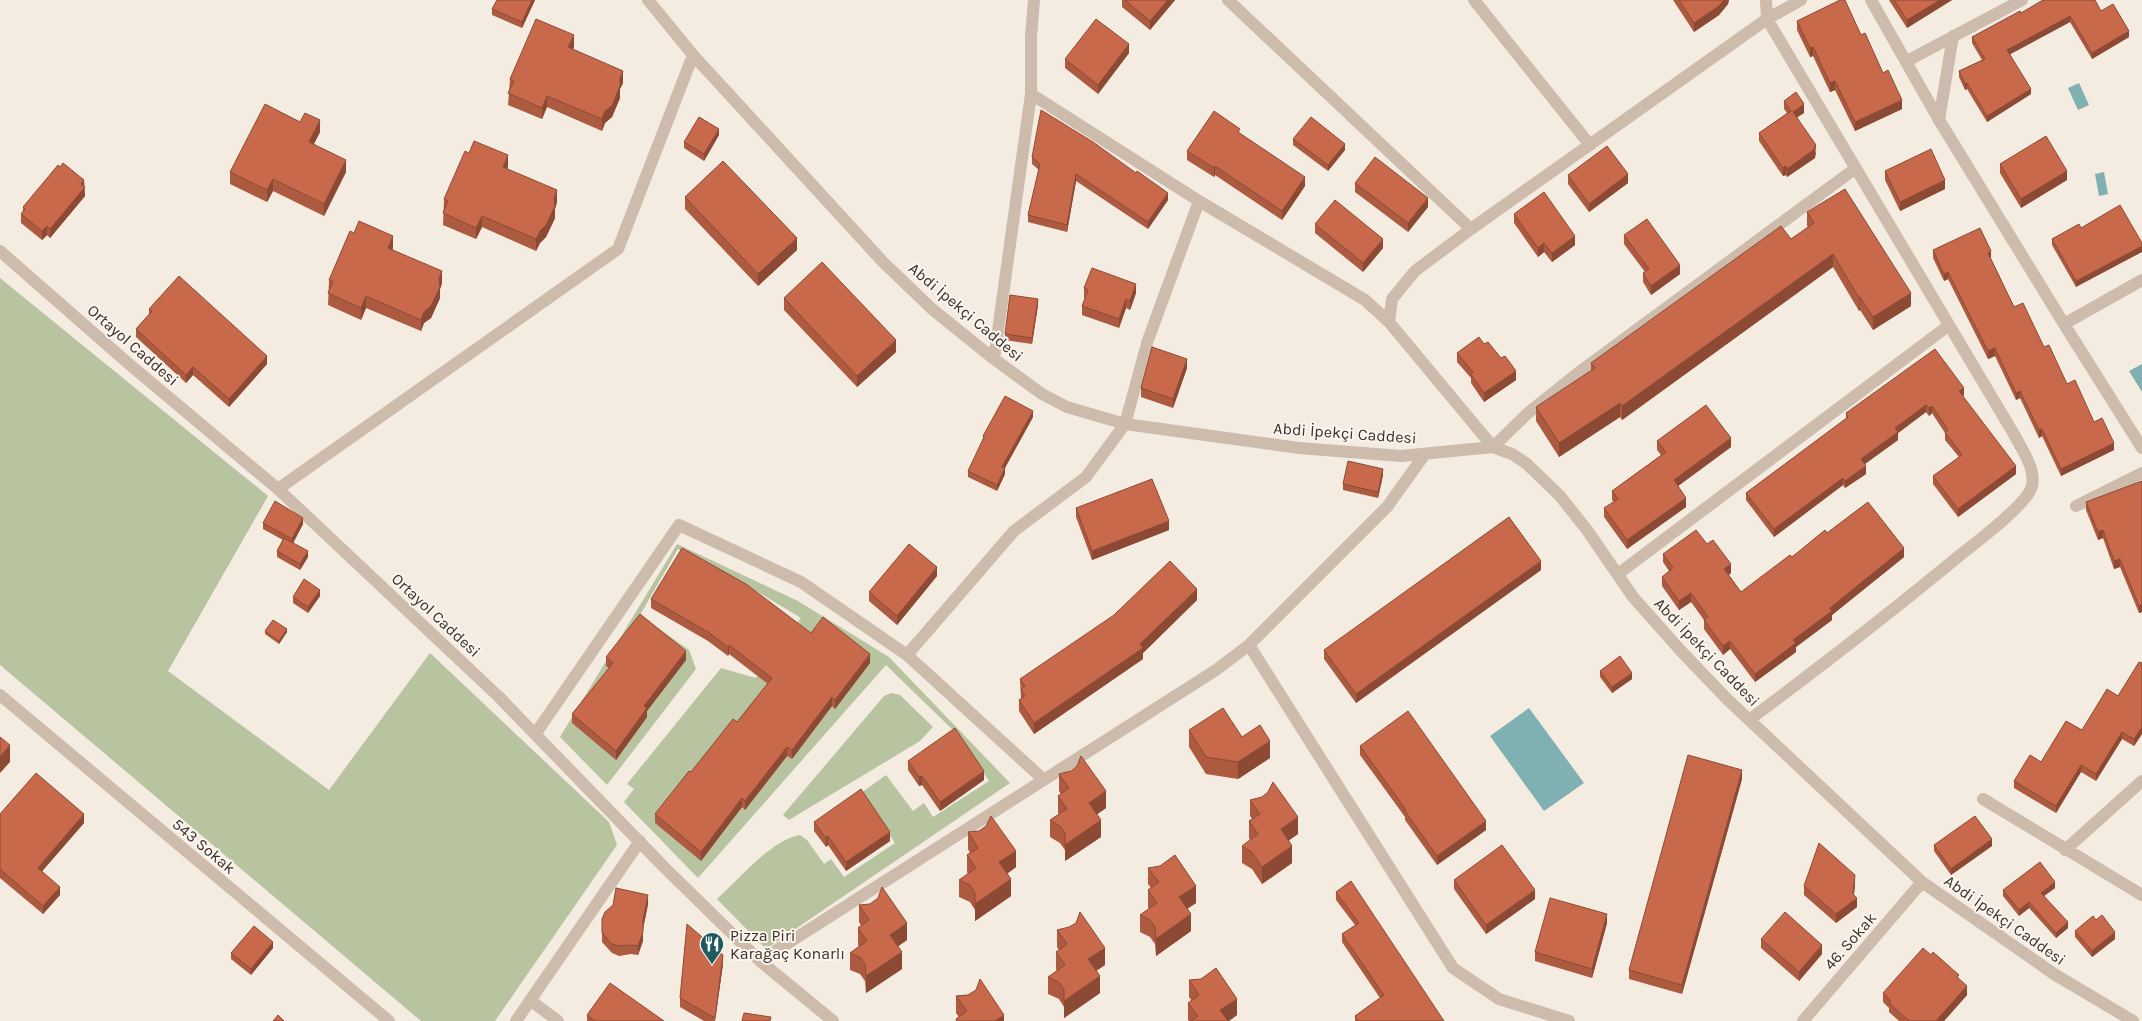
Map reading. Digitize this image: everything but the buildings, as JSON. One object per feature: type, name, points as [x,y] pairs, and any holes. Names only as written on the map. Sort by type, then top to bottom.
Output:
[{"type":"street","name":"Abdi İpekçi Caddesi","points":[[648,0],[694,55],[883,262],[932,309],[994,359],[1042,394],[1066,407],[1125,424],[1299,448],[1401,456],[1493,447],[1512,454],[1538,473],[1587,530],[1650,618],[1749,720],[1922,882],[2054,974],[2133,1021]]},
{"type":"street","points":[[994,359],[1031,94],[1031,36],[1034,0]]},
{"type":"street","points":[[1228,0],[1471,229]]},
{"type":"street","points":[[1474,0],[1590,145]]},
{"type":"street","points":[[1749,720],[1905,601],[2013,511],[2032,486],[2031,472],[2026,459],[1767,19],[1766,0]]},
{"type":"street","points":[[1389,322],[1392,298],[1415,271],[1471,229],[1767,19],[1801,0]]},
{"type":"street","points":[[1871,0],[1939,120],[2142,448]]},
{"type":"street","points":[[1907,61],[2022,0]]},
{"type":"street","points":[[1939,120],[1954,36]]},
{"type":"street","points":[[278,488],[618,248],[694,55]]},
{"type":"street","points":[[1031,94],[1199,201],[1365,300],[1389,322],[1493,447],[1528,413],[1582,370],[1856,168]]},
{"type":"street","points":[[907,655],[1014,531],[1086,477],[1125,424],[1148,340],[1199,201]]},
{"type":"street","name":"Ortayol Caddesi","points":[[0,251],[128,364],[278,488],[536,734],[640,842],[760,961],[832,1021]]},
{"type":"street","points":[[2064,324],[2142,280]]},
{"type":"street","points":[[1618,574],[1948,326]]},
{"type":"street","points":[[760,961],[1216,670],[1249,644],[1387,507],[1425,454]]},
{"type":"street","points":[[2076,506],[2142,473]]},
{"type":"street","points":[[536,734],[679,525],[801,582],[907,655],[1043,780]]},
{"type":"street","points":[[1249,644],[1453,968],[1499,999],[1568,1021]]},
{"type":"street","name":"543 Sokak","points":[[0,695],[388,1021]]},
{"type":"street","points":[[2066,850],[2142,780]]},
{"type":"street","points":[[1983,799],[2142,895]]},
{"type":"street","points":[[516,1021],[640,842]]},
{"type":"street","name":"46. Sokak","points":[[1803,1021],[1922,882]]},
{"type":"street","points":[[530,1000],[558,1021]]},
{"type":"green space","points":[[0,278],[268,496],[168,671],[329,790],[430,653],[609,822],[617,845],[495,1021],[421,1021],[0,665]]},
{"type":"green space","points":[[677,544],[798,601],[889,657],[1010,783],[766,949],[717,899],[767,852],[789,838],[800,835],[807,840],[824,864],[831,859],[844,877],[895,843],[861,793],[886,775],[913,811],[924,803],[933,817],[989,781],[957,734],[886,665],[698,878],[624,802],[634,789],[627,784],[721,668],[756,678],[801,618],[748,586],[707,638],[737,582],[678,549],[640,615],[689,650],[696,669],[607,785],[560,737]]},
{"type":"green space","points":[[892,693],[900,695],[933,727],[920,741],[789,820],[783,815],[884,696]]},
{"type":"water","points":[[2079,83],[2089,105],[2078,110],[2068,88]]},
{"type":"water","points":[[2104,172],[2108,194],[2099,196],[2095,174]]},
{"type":"water","points":[[2142,364],[2142,392],[2129,371]]},
{"type":"water","points":[[1529,708],[1584,783],[1544,811],[1490,736]]},
{"type":"place","name":"Pizza Piri Karağaç Konarlı","points":[[712,965]]}]
